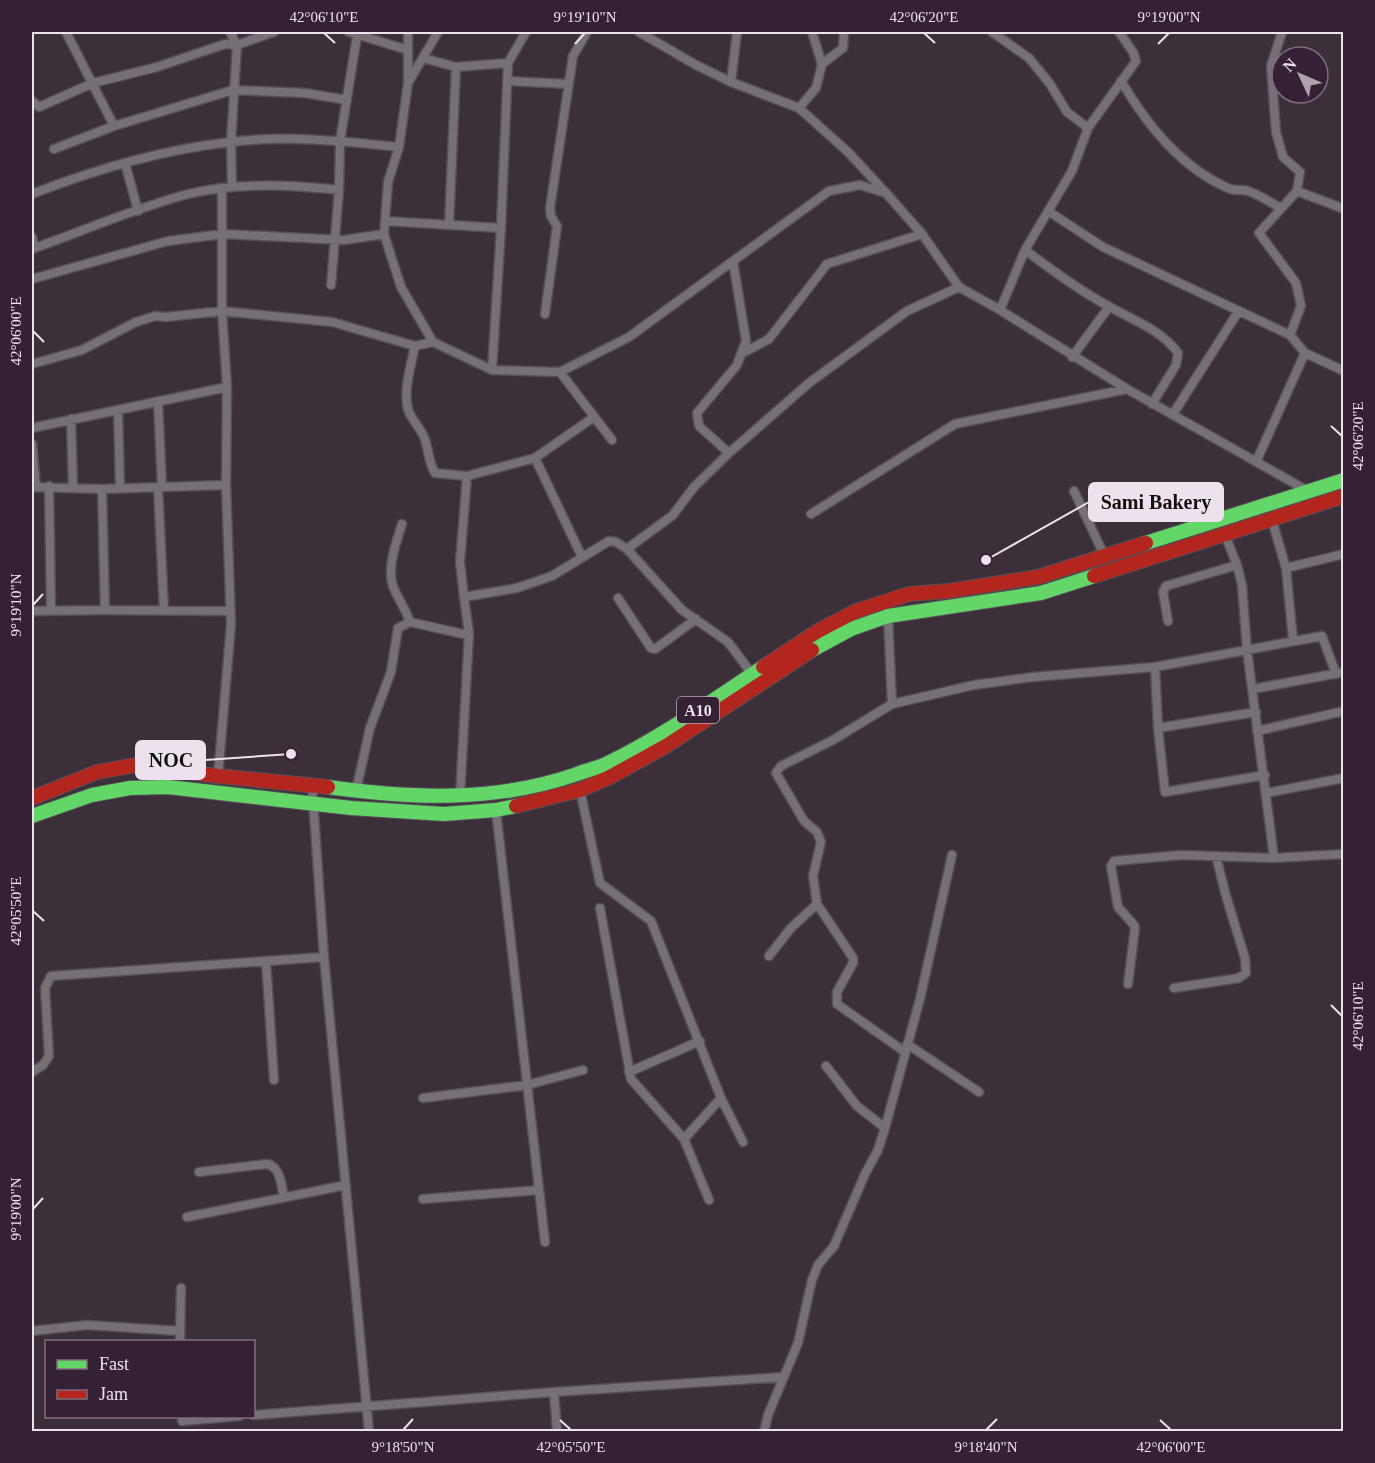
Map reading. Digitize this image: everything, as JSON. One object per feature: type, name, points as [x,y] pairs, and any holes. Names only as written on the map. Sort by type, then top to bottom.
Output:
[{"type":"highway","name":"A10","points":[[32,816],[92,795],[130,788],[168,787],[213,794],[423,813],[496,810],[580,790],[608,778],[752,674],[818,631],[856,611],[909,594],[949,591],[1038,577],[1344,480]]},
{"type":"highway","name":"A10","points":[[32,798],[97,772],[136,765],[356,791],[460,796],[525,789],[581,774],[662,740],[851,628],[888,616],[1041,593],[1344,496]]},
{"type":"street","points":[[66,32],[114,126]]},
{"type":"street","points":[[218,776],[230,635],[226,485],[227,387],[222,311],[223,234],[237,45],[230,32]]},
{"type":"street","points":[[32,101],[39,107],[93,83],[157,67],[225,44],[237,45],[274,32]]},
{"type":"street","points":[[408,32],[408,83],[399,147],[388,182],[384,234],[401,287],[433,342],[492,370],[560,372],[629,337],[829,191],[860,185],[886,193]]},
{"type":"street","points":[[408,83],[438,32]]},
{"type":"street","points":[[492,370],[508,63],[526,32]]},
{"type":"street","points":[[545,314],[557,226],[551,216],[550,208],[573,56],[587,32]]},
{"type":"street","points":[[641,32],[731,82],[799,108],[849,153],[886,193],[922,234],[959,287],[1152,404],[1308,491]]},
{"type":"street","points":[[731,82],[737,32]]},
{"type":"street","points":[[799,108],[816,88],[822,64],[812,32]]},
{"type":"street","points":[[822,64],[843,48],[844,32]]},
{"type":"street","points":[[992,32],[1029,58],[1050,84],[1067,112],[1088,128]]},
{"type":"street","points":[[1000,310],[1025,250],[1072,171],[1088,128],[1136,61],[1133,52],[1119,32]]},
{"type":"street","points":[[1282,32],[1271,66],[1276,132],[1283,157],[1300,172],[1297,191],[1259,233],[1296,283],[1301,306],[1290,334]]},
{"type":"street","points":[[331,285],[339,190],[340,141],[347,100],[353,34],[408,50]]},
{"type":"street","points":[[423,58],[456,67],[508,63]]},
{"type":"street","points":[[449,225],[456,67]]},
{"type":"street","points":[[507,81],[569,84]]},
{"type":"street","points":[[1121,81],[1138,111],[1157,135],[1197,170],[1232,189],[1248,191],[1281,208]]},
{"type":"street","points":[[54,149],[114,126],[233,90],[305,93],[347,100]]},
{"type":"street","points":[[32,194],[67,180],[166,152],[231,142],[340,141],[399,147]]},
{"type":"street","points":[[125,163],[138,211]]},
{"type":"street","points":[[32,237],[33,248],[189,194],[227,188],[282,185],[339,190]]},
{"type":"street","points":[[1297,191],[1343,208]]},
{"type":"street","points":[[1048,211],[1103,247],[1238,312],[1290,334],[1305,353],[1344,371]]},
{"type":"street","points":[[385,221],[501,228]]},
{"type":"street","points":[[32,279],[168,241],[223,234],[334,239],[384,234]]},
{"type":"street","points":[[741,354],[769,339],[827,264],[922,234]]},
{"type":"street","points":[[1025,250],[1061,277],[1109,307],[1142,323],[1170,342],[1178,354],[1176,365],[1152,404]]},
{"type":"street","points":[[729,453],[699,426],[697,412],[737,365],[746,341],[733,261]]},
{"type":"street","points":[[627,549],[673,515],[694,487],[729,453],[809,383],[907,311],[959,287]]},
{"type":"street","points":[[1072,357],[1109,307]]},
{"type":"street","points":[[32,364],[82,350],[136,322],[155,316],[166,317],[222,311],[333,322],[415,346],[433,342]]},
{"type":"street","points":[[1173,414],[1238,312]]},
{"type":"street","points":[[415,346],[408,380],[407,404],[410,414],[424,436],[430,466],[435,473],[467,476],[535,458],[594,417]]},
{"type":"street","points":[[1256,462],[1305,353]]},
{"type":"street","points":[[560,372],[612,440]]},
{"type":"street","points":[[32,428],[227,387]]},
{"type":"street","points":[[811,514],[955,424],[1127,389]]},
{"type":"street","points":[[158,402],[164,610]]},
{"type":"street","points":[[118,410],[120,488]]},
{"type":"street","points":[[71,419],[73,487]]},
{"type":"street","points":[[32,444],[34,487],[102,489],[226,485]]},
{"type":"street","points":[[535,458],[582,557]]},
{"type":"street","points":[[460,796],[469,633],[460,562],[467,476]]},
{"type":"street","points":[[48,486],[51,610]]},
{"type":"street","points":[[102,489],[105,610]]},
{"type":"street","points":[[1074,491],[1105,557]]},
{"type":"street","points":[[1268,504],[1286,568],[1293,640]]},
{"type":"street","points":[[402,524],[394,548],[392,572],[394,590],[405,605],[410,622]]},
{"type":"street","points":[[1225,535],[1242,585],[1247,650],[1274,858]]},
{"type":"street","points":[[464,597],[517,588],[552,576],[609,541],[616,542],[627,549],[682,610],[728,642],[752,674]]},
{"type":"street","points":[[1286,568],[1344,554]]},
{"type":"street","points":[[1168,621],[1163,592],[1166,586],[1237,565]]},
{"type":"street","points":[[618,598],[651,648],[655,649],[696,619]]},
{"type":"street","points":[[32,611],[230,611]]},
{"type":"street","points":[[888,616],[892,704]]},
{"type":"street","points":[[356,791],[370,728],[391,672],[398,628],[410,622],[463,634],[469,633]]},
{"type":"street","points":[[979,1092],[837,1004],[837,992],[853,963],[853,958],[817,904],[813,876],[821,842],[817,832],[804,821],[776,773],[781,766],[833,740],[892,704],[974,685],[1034,677],[1155,668],[1322,636],[1340,673],[1253,688]]},
{"type":"street","points":[[1155,668],[1158,728],[1165,792],[1264,775]]},
{"type":"street","points":[[1257,731],[1344,711]]},
{"type":"street","points":[[1158,728],[1256,712]]},
{"type":"street","points":[[1266,793],[1344,778]]},
{"type":"street","points":[[312,784],[324,957],[369,1431]]},
{"type":"street","points":[[580,790],[600,883],[651,921],[721,1098],[743,1142]]},
{"type":"street","points":[[496,810],[545,1242]]},
{"type":"street","points":[[1128,984],[1135,928],[1118,908],[1111,866],[1114,861],[1181,855],[1274,858],[1344,854]]},
{"type":"street","points":[[764,1431],[768,1415],[798,1343],[812,1280],[818,1265],[834,1246],[865,1174],[878,1150],[920,999],[952,855]]},
{"type":"street","points":[[1174,988],[1239,978],[1246,973],[1245,958],[1216,856]]},
{"type":"street","points":[[769,956],[791,928],[817,904]]},
{"type":"street","points":[[600,908],[628,1072],[634,1085],[684,1139],[709,1200]]},
{"type":"street","points":[[32,1072],[43,1065],[49,1056],[45,988],[51,976],[324,957]]},
{"type":"street","points":[[266,961],[273,1080]]},
{"type":"street","points":[[628,1072],[700,1041]]},
{"type":"street","points":[[826,1066],[857,1106],[885,1128]]},
{"type":"street","points":[[423,1098],[527,1085],[583,1070]]},
{"type":"street","points":[[684,1139],[721,1098]]},
{"type":"street","points":[[199,1172],[273,1165],[277,1169],[284,1197]]},
{"type":"street","points":[[187,1216],[346,1185]]},
{"type":"street","points":[[423,1199],[539,1190]]},
{"type":"street","points":[[180,1340],[181,1288]]},
{"type":"street","points":[[32,1331],[87,1325],[180,1331]]},
{"type":"street","points":[[255,1415],[783,1377]]},
{"type":"street","points":[[554,1392],[557,1431]]},
{"type":"street","points":[[183,1431],[182,1419],[201,1418]]},
{"type":"traffic: fast","points":[[1146,543],[1344,480]]},
{"type":"traffic: fast","points":[[812,650],[851,629],[888,616],[1041,593],[1094,576]]},
{"type":"traffic: fast","points":[[328,787],[423,796],[485,794],[547,783],[600,766],[628,753],[687,718],[763,667]]},
{"type":"traffic: fast","points":[[32,816],[92,795],[130,788],[168,787],[351,808],[444,814],[516,806]]},
{"type":"traffic: jam","points":[[1094,576],[1344,496]]},
{"type":"traffic: jam","points":[[763,667],[818,631],[856,611],[909,594],[949,591],[1038,577],[1146,543]]},
{"type":"traffic: jam","points":[[516,806],[580,790],[608,778],[666,746],[812,650]]},
{"type":"traffic: jam","points":[[32,798],[97,772],[136,765],[328,787]]},
{"type":"place","name":"Sami Bakery","points":[[986,560]]},
{"type":"place","name":"NOC","points":[[291,754]]}]
